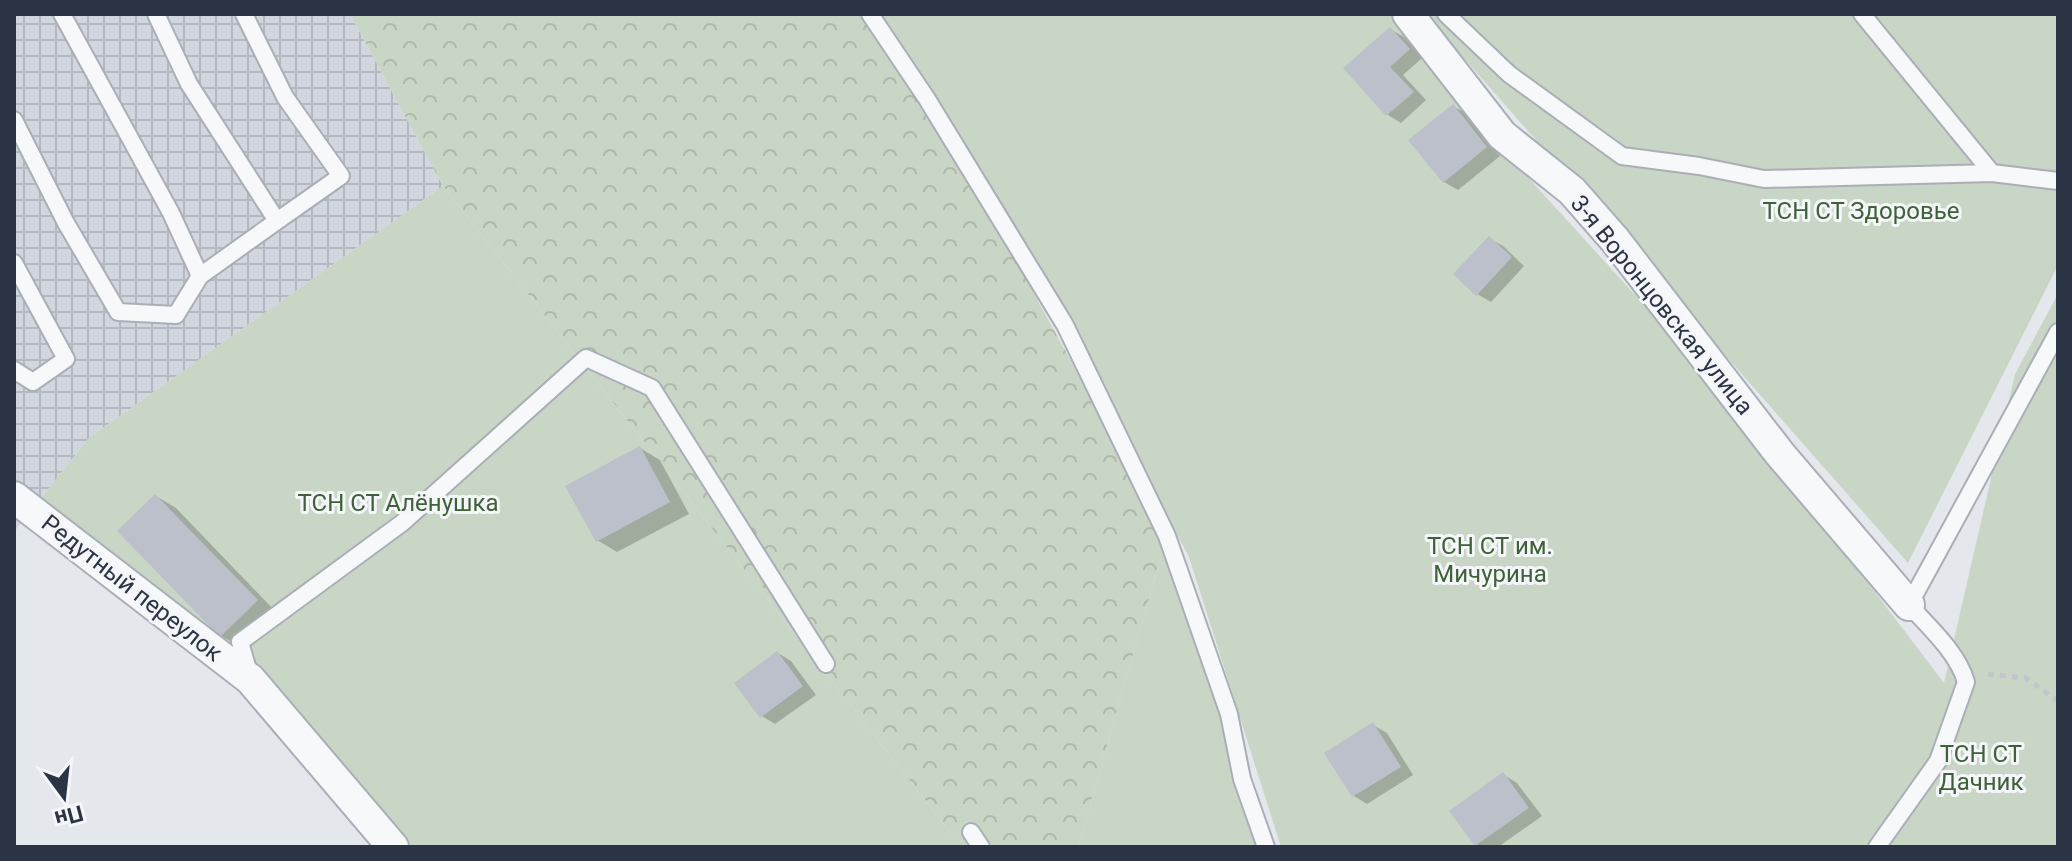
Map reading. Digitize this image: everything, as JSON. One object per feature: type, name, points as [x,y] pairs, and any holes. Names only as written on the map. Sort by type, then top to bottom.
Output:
[{"type":"street","name":"3-я Воронцовская улица","points":[[1408,14],[1502,135],[1572,191],[1615,240],[1780,454],[1909,605]]},
{"type":"street","name":"Редутный переулок","points":[[14,497],[250,679],[393,847]]},
{"type":"lane","points":[[62,14],[171,213],[200,276]]},
{"type":"lane","points":[[156,14],[189,84],[277,221]]},
{"type":"lane","points":[[14,120],[66,223],[118,312],[176,315],[200,276],[341,176],[285,97],[244,14]]},
{"type":"lane","points":[[870,14],[927,99],[1065,325],[1167,536],[1229,714],[1242,779],[1266,847]]},
{"type":"lane","points":[[1446,14],[1509,74],[1622,156],[1699,166],[1764,179],[1992,173],[2058,181]]},
{"type":"lane","points":[[1862,14],[1992,173]]},
{"type":"lane","points":[[14,263],[66,359],[33,382],[14,370]]},
{"type":"lane","points":[[1877,847],[1938,761],[1966,682],[1963,671],[1909,605],[2058,332]]},
{"type":"lane","points":[[250,679],[240,642],[402,523],[586,358],[652,388],[826,664]]},
{"type":"lane","points":[[971,832],[981,847]]},
{"type":"path","points":[[1963,671],[2026,678],[2058,701]]},
{"type":"shaded area","points":[[14,14],[350,14],[443,186],[89,438],[14,532]]},
{"type":"green space","points":[[350,14],[872,14],[927,99],[1167,536],[1078,847],[962,847],[443,186]]},
{"type":"green space","name":"ТСН СТ им. Мичурина","points":[[869,14],[1389,14],[1492,138],[1720,388],[1944,683],[2015,374],[2058,294],[2058,847],[1281,847],[1189,557],[1065,325]]},
{"type":"green space","name":"ТСН СТ Здоровье","points":[[1425,14],[2058,14],[2058,265],[1908,563]]},
{"type":"green space","name":"ТСН СТ Алёнушка","points":[[443,186],[962,847],[379,847],[250,679],[41,498],[89,438]]},
{"type":"green space","points":[[1167,536],[1266,847],[1078,847]]},
{"type":"building","points":[[1390,27],[1410,49],[1390,67],[1414,92],[1386,116],[1343,68]]},
{"type":"building","points":[[1453,104],[1487,147],[1443,183],[1408,140]]},
{"type":"building","points":[[1489,236],[1512,257],[1476,296],[1453,274]]},
{"type":"building","points":[[640,446],[670,502],[596,542],[565,486]]},
{"type":"building","points":[[155,494],[258,600],[220,637],[117,531]]},
{"type":"building","points":[[777,651],[803,686],[760,718],[734,683]]},
{"type":"building","points":[[1373,722],[1401,767],[1352,797],[1324,753]]},
{"type":"building","points":[[1503,772],[1529,808],[1475,846],[1449,811]]},
{"type":"park label","name":"ТСН СТ Дачник","points":[[1981,768]]}]
